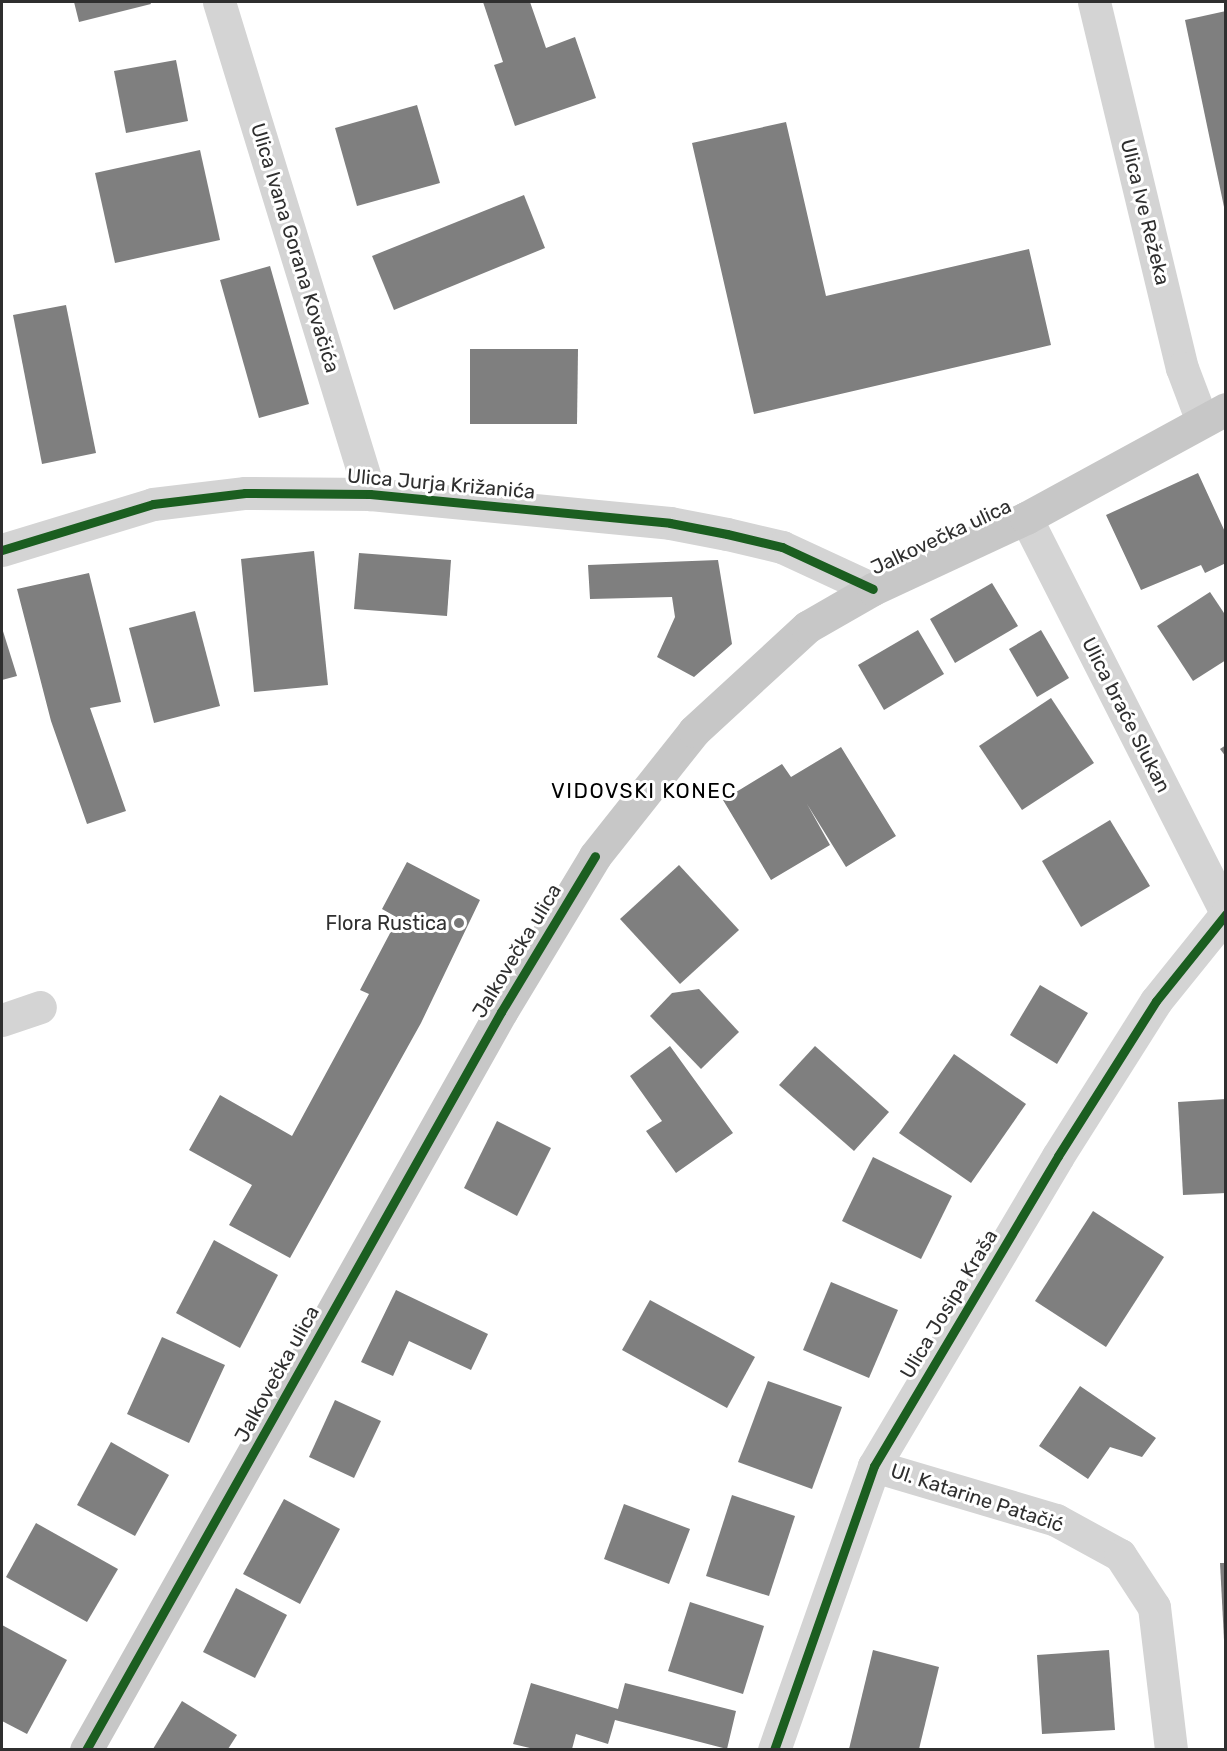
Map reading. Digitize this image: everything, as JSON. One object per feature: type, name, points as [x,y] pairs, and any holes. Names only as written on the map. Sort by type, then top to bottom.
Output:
[{"type":"main road","name":"Jalkovečka ulica","points":[[86,1749],[501,1012],[595,856],[694,731],[807,627],[873,589],[1026,518],[1214,415]]},
{"type":"street","name":"Ulica Ivana Gorana Kovačića","points":[[219,2],[370,494]]},
{"type":"street","name":"Ulica Ive Režeka","points":[[1094,2],[1182,368],[1214,415]]},
{"type":"street","name":"Ulica Jurja Križanića","points":[[2,550],[153,504],[245,493],[370,494],[670,523],[782,547],[873,589]]},
{"type":"street","name":"Ulica braće Slukan","points":[[1026,518],[1226,913]]},
{"type":"street","name":"Ulica Josipa Kraša","points":[[774,1749],[874,1466],[1058,1156],[1150,1011],[1226,913]]},
{"type":"street","points":[[2,1020],[40,1007]]},
{"type":"street","name":"Ul. Katarine Patačić","points":[[874,1466],[1056,1520],[1120,1555],[1154,1607],[1171,1749]]},
{"type":"building","points":[[74,2],[150,2],[151,4],[79,22]]},
{"type":"building","points":[[483,2],[530,2],[546,48],[575,37],[596,98],[515,126],[494,65],[503,62]]},
{"type":"building","points":[[1226,11],[1226,207],[1224,207],[1185,20]]},
{"type":"building","points":[[176,60],[188,121],[126,133],[114,71]]},
{"type":"building","points":[[417,105],[440,183],[357,206],[335,128]]},
{"type":"building","points":[[786,122],[826,296],[1029,249],[1051,345],[754,414],[692,143]]},
{"type":"building","points":[[200,150],[220,240],[115,263],[95,173]]},
{"type":"building","points":[[524,195],[545,248],[394,310],[372,256]]},
{"type":"building","points":[[270,266],[309,404],[259,418],[220,280]]},
{"type":"building","points":[[66,305],[96,453],[42,464],[13,315]]},
{"type":"building","points":[[470,349],[578,349],[577,424],[470,424]]},
{"type":"building","points":[[1198,473],[1226,534],[1226,563],[1205,573],[1201,565],[1141,590],[1106,515]]},
{"type":"building","points":[[314,551],[328,685],[254,692],[241,559]]},
{"type":"building","points":[[359,553],[451,560],[447,616],[354,609]]},
{"type":"building","points":[[718,560],[732,644],[694,677],[657,657],[675,617],[672,597],[590,599],[588,565]]},
{"type":"building","points":[[89,573],[121,702],[90,708],[126,811],[87,824],[51,721],[17,589]]},
{"type":"building","points":[[992,583],[1018,626],[955,663],[930,619]]},
{"type":"building","points":[[1210,592],[1226,616],[1226,660],[1193,681],[1157,626]]},
{"type":"building","points":[[195,611],[220,706],[154,723],[129,628]]},
{"type":"building","points":[[2,628],[17,676],[2,680]]},
{"type":"building","points":[[918,630],[944,674],[884,710],[858,665]]},
{"type":"building","points":[[1041,630],[1069,678],[1037,697],[1009,649]]},
{"type":"building","points":[[1051,698],[1094,763],[1022,810],[979,746]]},
{"type":"building","points":[[1226,745],[1226,757],[1220,749]]},
{"type":"building","points":[[841,747],[896,836],[846,867],[807,804],[830,845],[771,880],[723,800],[782,764],[791,777]]},
{"type":"building","points":[[1110,820],[1150,886],[1081,927],[1042,861]]},
{"type":"building","points":[[407,862],[480,900],[421,1023],[290,1258],[229,1225],[252,1185],[189,1150],[220,1095],[292,1136],[369,994],[360,990],[398,918],[382,909]]},
{"type":"building","points":[[679,865],[739,930],[680,984],[620,919]]},
{"type":"building","points":[[1040,985],[1088,1013],[1057,1064],[1010,1035]]},
{"type":"building","points":[[699,989],[739,1032],[701,1069],[650,1016],[672,993]]},
{"type":"building","points":[[670,1046],[733,1133],[676,1173],[646,1131],[662,1121],[630,1076]]},
{"type":"building","points":[[815,1046],[889,1112],[854,1151],[779,1085]]},
{"type":"building","points":[[954,1054],[1026,1104],[971,1183],[899,1133]]},
{"type":"building","points":[[1226,1099],[1226,1193],[1183,1195],[1178,1102]]},
{"type":"building","points":[[497,1121],[551,1148],[517,1216],[464,1188]]},
{"type":"building","points":[[873,1157],[952,1196],[921,1259],[842,1221]]},
{"type":"building","points":[[1093,1211],[1164,1257],[1106,1347],[1035,1301]]},
{"type":"building","points":[[214,1240],[278,1275],[240,1348],[176,1313]]},
{"type":"building","points":[[831,1282],[898,1310],[869,1378],[803,1350]]},
{"type":"building","points":[[396,1290],[488,1334],[471,1370],[409,1341],[393,1376],[361,1362]]},
{"type":"building","points":[[650,1300],[755,1357],[727,1408],[622,1350]]},
{"type":"building","points":[[162,1337],[225,1365],[189,1443],[127,1414]]},
{"type":"building","points":[[768,1381],[842,1407],[812,1489],[738,1462]]},
{"type":"building","points":[[1080,1386],[1156,1438],[1142,1457],[1110,1447],[1088,1479],[1039,1446]]},
{"type":"building","points":[[335,1400],[381,1421],[354,1478],[309,1457]]},
{"type":"building","points":[[111,1442],[169,1475],[135,1536],[77,1505]]},
{"type":"building","points":[[732,1495],[795,1516],[769,1596],[706,1576]]},
{"type":"building","points":[[284,1499],[340,1529],[300,1604],[243,1574]]},
{"type":"building","points":[[624,1504],[690,1529],[669,1584],[604,1559]]},
{"type":"building","points":[[36,1523],[118,1569],[87,1622],[6,1577]]},
{"type":"building","points":[[1220,1563],[1226,1563],[1226,1640],[1224,1640]]},
{"type":"building","points":[[236,1588],[287,1615],[255,1678],[203,1652]]},
{"type":"building","points":[[690,1602],[764,1626],[743,1694],[668,1671]]},
{"type":"building","points":[[2,1625],[67,1660],[27,1734],[2,1721]]},
{"type":"building","points":[[873,1650],[939,1667],[919,1749],[849,1749]]},
{"type":"building","points":[[1109,1650],[1115,1730],[1042,1734],[1037,1655]]},
{"type":"building","points":[[531,1683],[618,1709],[625,1683],[736,1711],[727,1749],[615,1720],[608,1744],[576,1734],[572,1749],[534,1749],[513,1744]]},
{"type":"building","points":[[182,1701],[237,1735],[228,1749],[153,1749]]},
{"type":"cycle path","points":[[2,550],[153,504],[245,493],[370,494],[670,523],[782,547],[873,589]]},
{"type":"cycle path","points":[[86,1750],[501,1012],[595,856]]},
{"type":"cycle path","points":[[774,1750],[874,1466],[1058,1156],[1156,1001],[1226,914]]},
{"type":"place","name":"Flora Rustica","points":[[459,923]]},
{"type":"district","name":"VIDOVSKI KONEC","points":[[644,791]]}]
